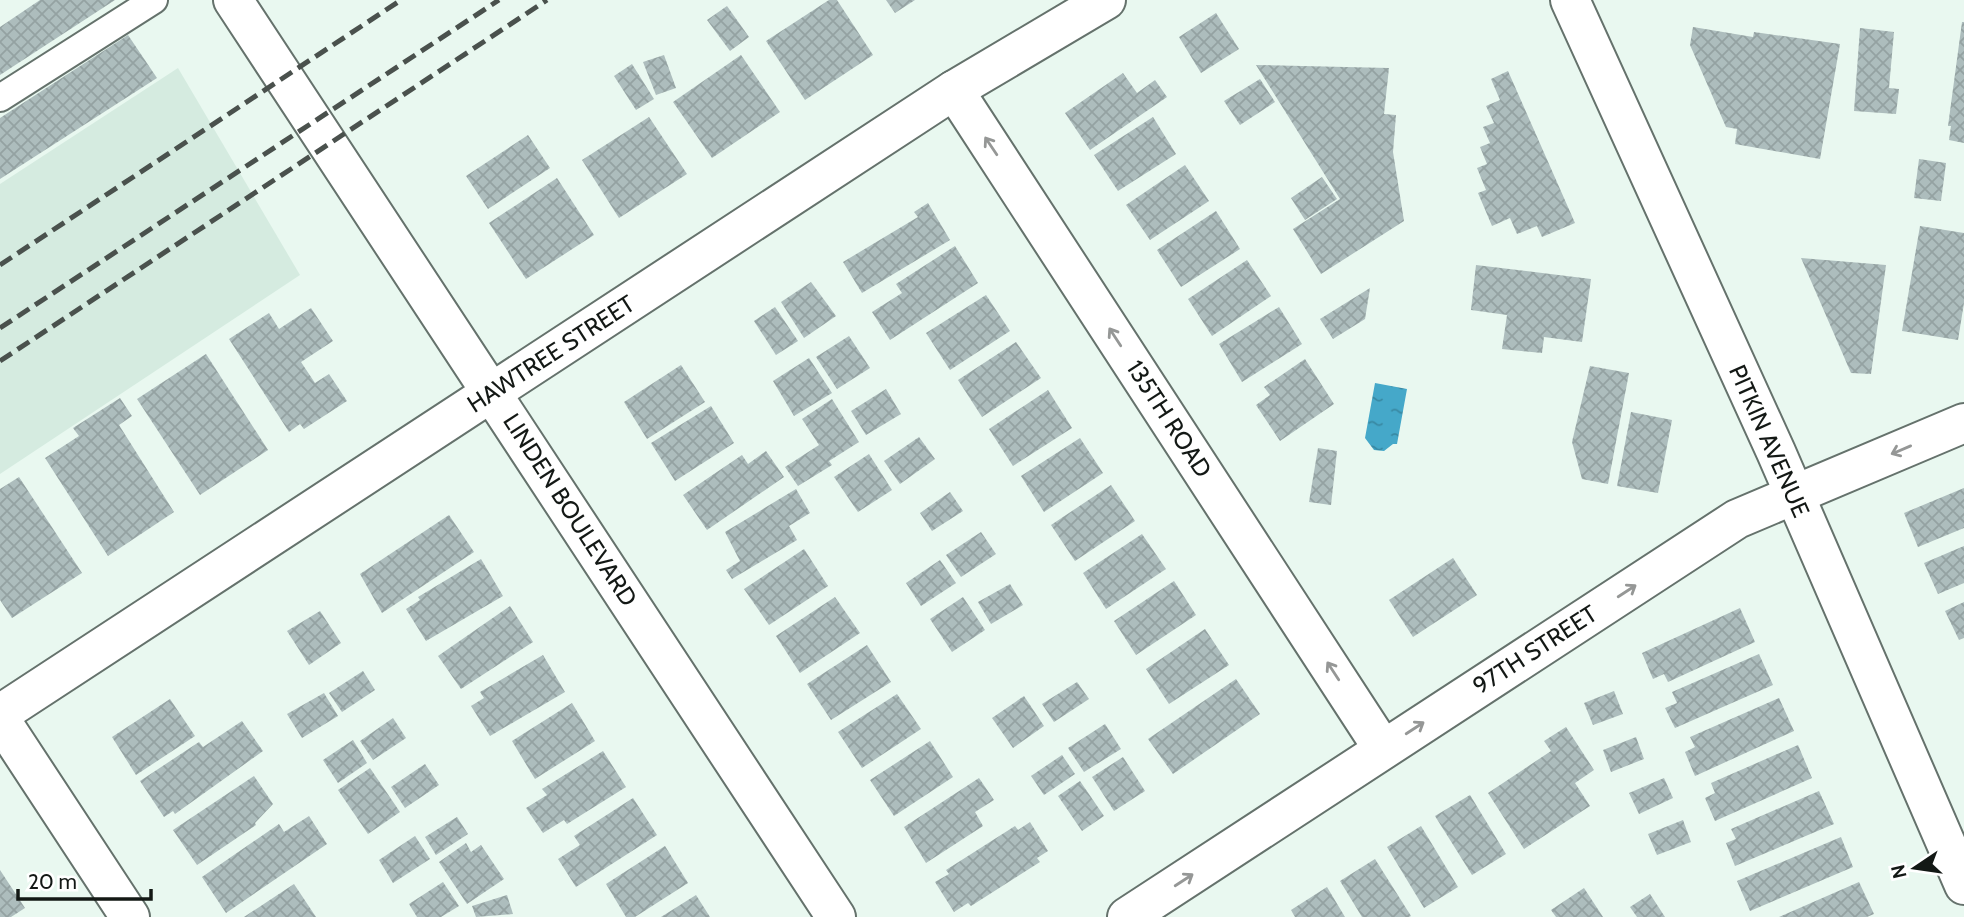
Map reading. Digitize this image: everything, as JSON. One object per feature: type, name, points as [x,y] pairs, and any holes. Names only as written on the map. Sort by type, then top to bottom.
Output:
[{"type":"street","name":"LINDEN BOULEVARD","points":[[233,0],[494,393],[836,917]]},
{"type":"street","name":"HAWTREE STREET","points":[[0,717],[954,89],[1106,0]]},
{"type":"street","name":"PITKIN AVENUE","points":[[1570,0],[1794,495],[1964,884]]},
{"type":"street","name":"135TH ROAD","points":[[954,89],[1383,749]]},
{"type":"street","name":"97TH STREET","points":[[1127,917],[1737,519],[1964,423]]},
{"type":"street","points":[[0,717],[130,917]]},
{"type":"lane","points":[[0,98],[154,0]]},
{"type":"shaded area","points":[[178,68],[300,275],[0,474],[0,184]]},
{"type":"water","points":[[1375,383],[1407,389],[1397,444],[1384,451],[1374,450],[1365,438]]},
{"type":"building","points":[[40,0],[115,0],[0,75],[0,27]]},
{"type":"building","points":[[829,0],[837,0],[873,55],[805,100],[766,41]]},
{"type":"building","points":[[886,0],[915,0],[895,13]]},
{"type":"building","points":[[727,6],[749,37],[730,51],[707,20]]},
{"type":"building","points":[[1216,13],[1239,49],[1201,73],[1179,37]]},
{"type":"building","points":[[1962,22],[1964,143],[1949,140],[1951,126],[1948,126]]},
{"type":"building","points":[[1693,27],[1753,37],[1754,32],[1840,44],[1820,159],[1735,144],[1737,129],[1726,127],[1690,45]]},
{"type":"building","points":[[1860,28],[1894,32],[1889,88],[1899,89],[1896,114],[1854,111]]},
{"type":"building","points":[[128,35],[157,78],[0,179],[0,118]]},
{"type":"building","points":[[664,55],[676,88],[656,95],[643,62]]},
{"type":"building","points":[[741,55],[780,112],[712,158],[673,102]]},
{"type":"building","points":[[632,64],[654,99],[636,110],[614,76]]},
{"type":"building","points":[[1256,65],[1389,68],[1384,114],[1396,115],[1393,152],[1404,221],[1321,274],[1293,229],[1340,199]]},
{"type":"building","points":[[1508,71],[1575,223],[1542,237],[1537,226],[1517,234],[1510,218],[1492,226],[1478,193],[1486,190],[1477,168],[1487,164],[1480,147],[1490,143],[1483,127],[1494,123],[1486,106],[1500,100],[1491,79]]},
{"type":"building","points":[[1123,73],[1137,93],[1155,80],[1167,97],[1090,150],[1065,113]]},
{"type":"building","points":[[1260,79],[1275,102],[1240,125],[1224,101]]},
{"type":"building","points":[[649,117],[687,174],[619,218],[582,160]]},
{"type":"building","points":[[1153,117],[1176,154],[1118,191],[1094,155]]},
{"type":"building","points":[[528,135],[550,168],[488,209],[466,176]]},
{"type":"building","points":[[1919,159],[1946,163],[1941,201],[1914,198]]},
{"type":"building","points":[[1185,165],[1209,201],[1150,240],[1126,205]]},
{"type":"building","points":[[1322,177],[1337,199],[1305,220],[1291,198]]},
{"type":"building","points":[[557,178],[594,235],[526,279],[489,223]]},
{"type":"building","points":[[928,203],[950,240],[862,293],[843,262],[918,217],[914,212]]},
{"type":"building","points":[[1216,211],[1240,249],[1181,287],[1157,250]]},
{"type":"building","points":[[1920,226],[1964,233],[1964,303],[1958,340],[1902,331]]},
{"type":"building","points":[[955,246],[978,283],[890,340],[872,312],[902,293],[896,284]]},
{"type":"building","points":[[1801,258],[1886,265],[1871,374],[1851,373]]},
{"type":"building","points":[[1247,260],[1271,296],[1212,336],[1188,299]]},
{"type":"building","points":[[1476,265],[1591,279],[1582,342],[1544,337],[1542,353],[1502,349],[1507,315],[1471,310]]},
{"type":"building","points":[[811,282],[836,316],[804,338],[781,302]]},
{"type":"building","points":[[1370,288],[1365,319],[1333,339],[1320,319]]},
{"type":"building","points":[[986,295],[1010,331],[950,370],[926,333]]},
{"type":"building","points":[[775,307],[798,341],[776,355],[754,321]]},
{"type":"building","points":[[1279,307],[1302,344],[1242,382],[1219,344]]},
{"type":"building","points":[[311,308],[333,341],[301,362],[315,383],[329,374],[347,401],[304,429],[300,424],[289,432],[229,339],[269,313],[279,329]]},
{"type":"building","points":[[849,336],[870,368],[837,389],[816,357]]},
{"type":"building","points":[[1016,342],[1041,378],[982,417],[958,380]]},
{"type":"building","points":[[206,354],[268,450],[200,495],[137,399]]},
{"type":"building","points":[[809,358],[832,393],[794,416],[773,381]]},
{"type":"building","points":[[1305,359],[1334,404],[1280,441],[1256,405],[1270,395],[1264,387]]},
{"type":"building","points":[[681,365],[705,402],[647,439],[624,402]]},
{"type":"building","points":[[1590,366],[1629,373],[1608,484],[1582,479],[1572,442]]},
{"type":"building","points":[[886,389],[901,414],[866,435],[851,411]]},
{"type":"building","points":[[1048,390],[1072,428],[1013,466],[989,429]]},
{"type":"building","points":[[120,398],[132,416],[119,425],[174,512],[108,556],[45,458],[79,436],[73,428]]},
{"type":"building","points":[[832,399],[859,442],[829,461],[832,465],[798,486],[785,467],[819,445],[802,419]]},
{"type":"building","points":[[711,406],[734,443],[675,481],[651,443]]},
{"type":"building","points":[[1631,412],[1672,420],[1658,493],[1617,486]]},
{"type":"building","points":[[919,437],[935,459],[900,484],[884,461]]},
{"type":"building","points":[[1080,438],[1103,473],[1044,512],[1021,476]]},
{"type":"building","points":[[1318,448],[1337,451],[1331,505],[1309,502]]},
{"type":"building","points":[[766,451],[784,477],[707,530],[683,495],[742,455],[748,464]]},
{"type":"building","points":[[869,454],[892,490],[858,512],[834,477]]},
{"type":"building","points":[[19,477],[82,573],[12,618],[0,600],[0,489]]},
{"type":"building","points":[[1111,485],[1135,521],[1075,561],[1051,525]]},
{"type":"building","points":[[1964,488],[1964,528],[1918,547],[1904,513]]},
{"type":"building","points":[[796,489],[810,513],[789,526],[797,540],[732,579],[726,570],[740,561],[725,532]]},
{"type":"building","points":[[950,492],[963,511],[932,531],[920,513]]},
{"type":"building","points":[[449,515],[474,552],[382,613],[360,574]]},
{"type":"building","points":[[981,532],[996,554],[961,577],[946,555]]},
{"type":"building","points":[[1142,534],[1166,569],[1106,609],[1083,573]]},
{"type":"building","points":[[1964,546],[1964,583],[1938,594],[1924,563]]},
{"type":"building","points":[[804,549],[828,586],[769,625],[744,589]]},
{"type":"building","points":[[1453,558],[1477,595],[1413,637],[1389,600]]},
{"type":"building","points":[[481,559],[503,596],[426,641],[406,609],[420,600],[418,597]]},
{"type":"building","points":[[940,560],[956,583],[921,606],[906,583]]},
{"type":"building","points":[[1174,581],[1196,615],[1136,655],[1114,621]]},
{"type":"building","points":[[1010,584],[1023,605],[991,624],[978,602]]},
{"type":"building","points":[[835,597],[860,633],[800,673],[776,636]]},
{"type":"building","points":[[963,597],[985,630],[952,652],[930,619]]},
{"type":"building","points":[[1964,602],[1964,638],[1959,640],[1945,611]]},
{"type":"building","points":[[510,606],[533,642],[461,689],[438,656]]},
{"type":"building","points":[[1740,608],[1755,642],[1668,682],[1664,674],[1653,679],[1642,653]]},
{"type":"building","points":[[320,611],[341,643],[309,665],[287,631]]},
{"type":"building","points":[[1205,629],[1229,665],[1169,704],[1146,669]]},
{"type":"building","points":[[867,645],[891,682],[831,720],[807,684]]},
{"type":"building","points":[[1759,654],[1773,685],[1675,728],[1665,708],[1677,703],[1672,692]]},
{"type":"building","points":[[543,655],[565,692],[490,736],[471,706],[484,698],[480,692]]},
{"type":"building","points":[[363,671],[375,690],[342,712],[329,693]]},
{"type":"building","points":[[1236,679],[1260,714],[1173,774],[1148,739]]},
{"type":"building","points":[[1077,682],[1089,699],[1054,722],[1042,704]]},
{"type":"building","points":[[1614,691],[1623,714],[1593,725],[1584,703]]},
{"type":"building","points":[[324,693],[338,716],[302,738],[287,714]]},
{"type":"building","points":[[897,694],[921,729],[862,768],[838,732]]},
{"type":"building","points":[[1024,696],[1044,726],[1013,748],[992,718]]},
{"type":"building","points":[[1779,698],[1794,731],[1695,776],[1685,752],[1695,747],[1690,737]]},
{"type":"building","points":[[170,699],[195,736],[136,775],[112,737]]},
{"type":"building","points":[[572,703],[595,741],[535,779],[512,741]]},
{"type":"building","points":[[393,718],[406,738],[373,760],[360,741]]},
{"type":"building","points":[[242,721],[263,751],[175,814],[173,811],[164,817],[140,781],[199,742],[203,747]]},
{"type":"building","points":[[1105,724],[1121,749],[1084,772],[1068,748]]},
{"type":"building","points":[[1566,727],[1594,770],[1575,783],[1590,806],[1524,849],[1488,793],[1551,751],[1544,741]]},
{"type":"building","points":[[1636,737],[1644,759],[1611,772],[1603,750]]},
{"type":"building","points":[[353,740],[367,763],[338,783],[323,760]]},
{"type":"building","points":[[930,741],[953,777],[894,816],[870,780]]},
{"type":"building","points":[[1798,745],[1812,778],[1715,821],[1705,798],[1715,793],[1711,783]]},
{"type":"building","points":[[603,751],[626,787],[567,824],[564,820],[543,833],[526,808],[547,795],[542,789]]},
{"type":"building","points":[[1062,755],[1075,774],[1044,795],[1031,776]]},
{"type":"building","points":[[1123,757],[1145,791],[1114,811],[1092,777]]},
{"type":"building","points":[[425,764],[439,785],[405,808],[391,787]]},
{"type":"building","points":[[370,768],[400,812],[368,834],[338,790]]},
{"type":"building","points":[[254,776],[273,804],[256,825],[197,865],[173,830]]},
{"type":"building","points":[[979,778],[994,800],[975,812],[983,826],[926,863],[904,827]]},
{"type":"building","points":[[1664,778],[1673,798],[1639,814],[1629,793]]},
{"type":"building","points":[[1080,781],[1104,816],[1082,831],[1058,796]]},
{"type":"building","points":[[1819,791],[1834,824],[1735,866],[1726,843],[1736,839],[1731,829]]},
{"type":"building","points":[[1470,795],[1506,854],[1472,875],[1435,816]]},
{"type":"building","points":[[633,798],[657,835],[576,887],[558,859],[580,845],[574,836]]},
{"type":"building","points":[[309,816],[327,844],[226,913],[202,877],[279,824],[284,832]]},
{"type":"building","points":[[457,817],[468,834],[436,855],[425,837]]},
{"type":"building","points":[[1683,820],[1691,842],[1657,855],[1648,834]]},
{"type":"building","points":[[1030,822],[1048,851],[1037,858],[1040,862],[971,906],[968,903],[954,912],[935,882],[949,874],[946,870],[1015,826],[1018,830]]},
{"type":"building","points":[[1421,826],[1458,887],[1424,908],[1387,847]]},
{"type":"building","points":[[415,836],[430,859],[393,883],[379,860]]},
{"type":"building","points":[[1841,837],[1853,867],[1750,911],[1737,881]]},
{"type":"building","points":[[466,843],[471,852],[481,845],[504,879],[467,904],[439,862]]},
{"type":"building","points":[[665,846],[688,883],[635,917],[626,917],[606,884]]},
{"type":"building","points":[[1375,859],[1411,916],[1362,917],[1340,881]]},
{"type":"building","points":[[0,870],[25,908],[11,917],[0,917]]},
{"type":"building","points":[[443,882],[459,906],[441,917],[417,917],[409,904]]},
{"type":"building","points":[[1859,882],[1874,914],[1867,917],[1779,917]]},
{"type":"building","points":[[294,884],[316,917],[244,917]]},
{"type":"building","points":[[1327,887],[1345,917],[1295,917],[1291,910]]},
{"type":"building","points":[[1584,888],[1603,917],[1556,917],[1551,910]]},
{"type":"building","points":[[1650,894],[1665,917],[1637,917],[1630,907]]},
{"type":"building","points":[[507,895],[513,914],[476,917],[472,906]]},
{"type":"building","points":[[696,895],[710,917],[661,917]]},
{"type":"railway","points":[[0,265],[401,0]]},
{"type":"railway","points":[[0,328],[499,0]]},
{"type":"railway","points":[[0,361],[547,0]]}]
